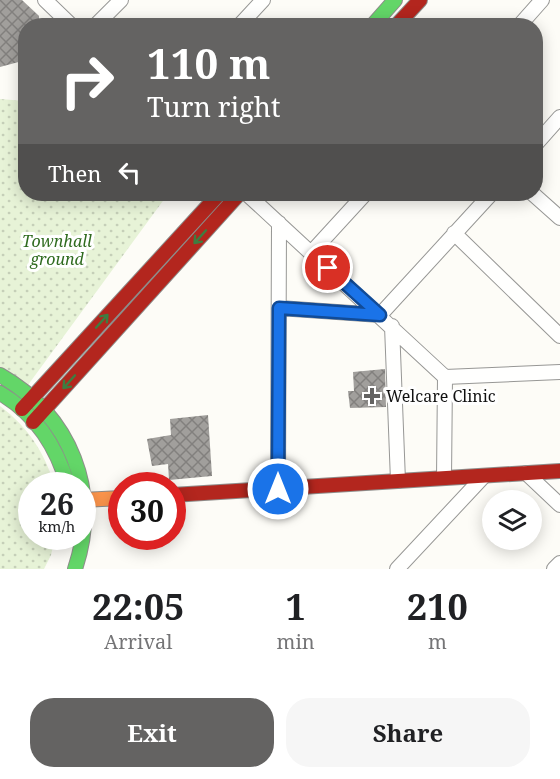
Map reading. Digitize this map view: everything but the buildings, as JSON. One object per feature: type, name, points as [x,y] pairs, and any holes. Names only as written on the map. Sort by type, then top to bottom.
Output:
[{"type":"main road","points":[[379,18],[395,0]]},
{"type":"main road","points":[[403,18],[420,0]]},
{"type":"main road","points":[[22,409],[213,201]]},
{"type":"main road","points":[[33,422],[233,201]]},
{"type":"main road","points":[[0,375],[34,396],[74,451],[78,472]]},
{"type":"main road","points":[[0,393],[22,409],[46,436],[64,472]]},
{"type":"main road","points":[[186,494],[560,471]]},
{"type":"main road","points":[[60,569],[67,550]]},
{"type":"main road","points":[[75,569],[80,550]]},
{"type":"street","points":[[45,0],[64,18]]},
{"type":"street","points":[[103,18],[121,0]]},
{"type":"street","points":[[246,18],[263,0]]},
{"type":"street","points":[[526,18],[542,0]]},
{"type":"street","points":[[543,136],[560,117]]},
{"type":"street","points":[[255,201],[445,377],[560,372]]},
{"type":"street","points":[[311,252],[358,201]]},
{"type":"street","points":[[380,315],[484,201]]},
{"type":"street","points":[[541,201],[560,218]]},
{"type":"street","points":[[278,489],[279,223]]},
{"type":"street","points":[[454,233],[560,336]]},
{"type":"street","points":[[279,308],[380,315]]},
{"type":"street","points":[[392,326],[398,481]]},
{"type":"street","points":[[444,478],[445,377]]},
{"type":"street","points":[[526,473],[560,505]]},
{"type":"street","points":[[397,569],[484,476]]},
{"type":"street","points":[[554,569],[560,563]]},
{"type":"green space","name":"Townhall ground","points":[[0,99],[18,100],[18,201],[163,201],[28,385],[0,369]]},
{"type":"green space","points":[[0,406],[27,432],[50,472],[18,472],[18,550],[52,550],[44,569],[0,569]]},
{"type":"traffic: fast","points":[[379,18],[395,0]]},
{"type":"traffic: fast","points":[[0,375],[25,392],[45,412],[62,434],[74,458],[81,484],[84,512],[82,540],[75,569]]},
{"type":"traffic: fast","points":[[0,393],[13,401],[34,421],[51,445],[63,472]]},
{"type":"traffic: slow","points":[[96,499],[108,499]]},
{"type":"traffic: jam","points":[[403,18],[420,0]]},
{"type":"traffic: jam","points":[[22,409],[213,201]]},
{"type":"traffic: jam","points":[[33,422],[233,201]]},
{"type":"traffic: jam","points":[[186,494],[560,471]]},
{"type":"place","name":"Welcare Clinic","points":[[372,396]]},
{"type":"route","points":[[278,489],[279,308],[380,315],[328,268]]}]
